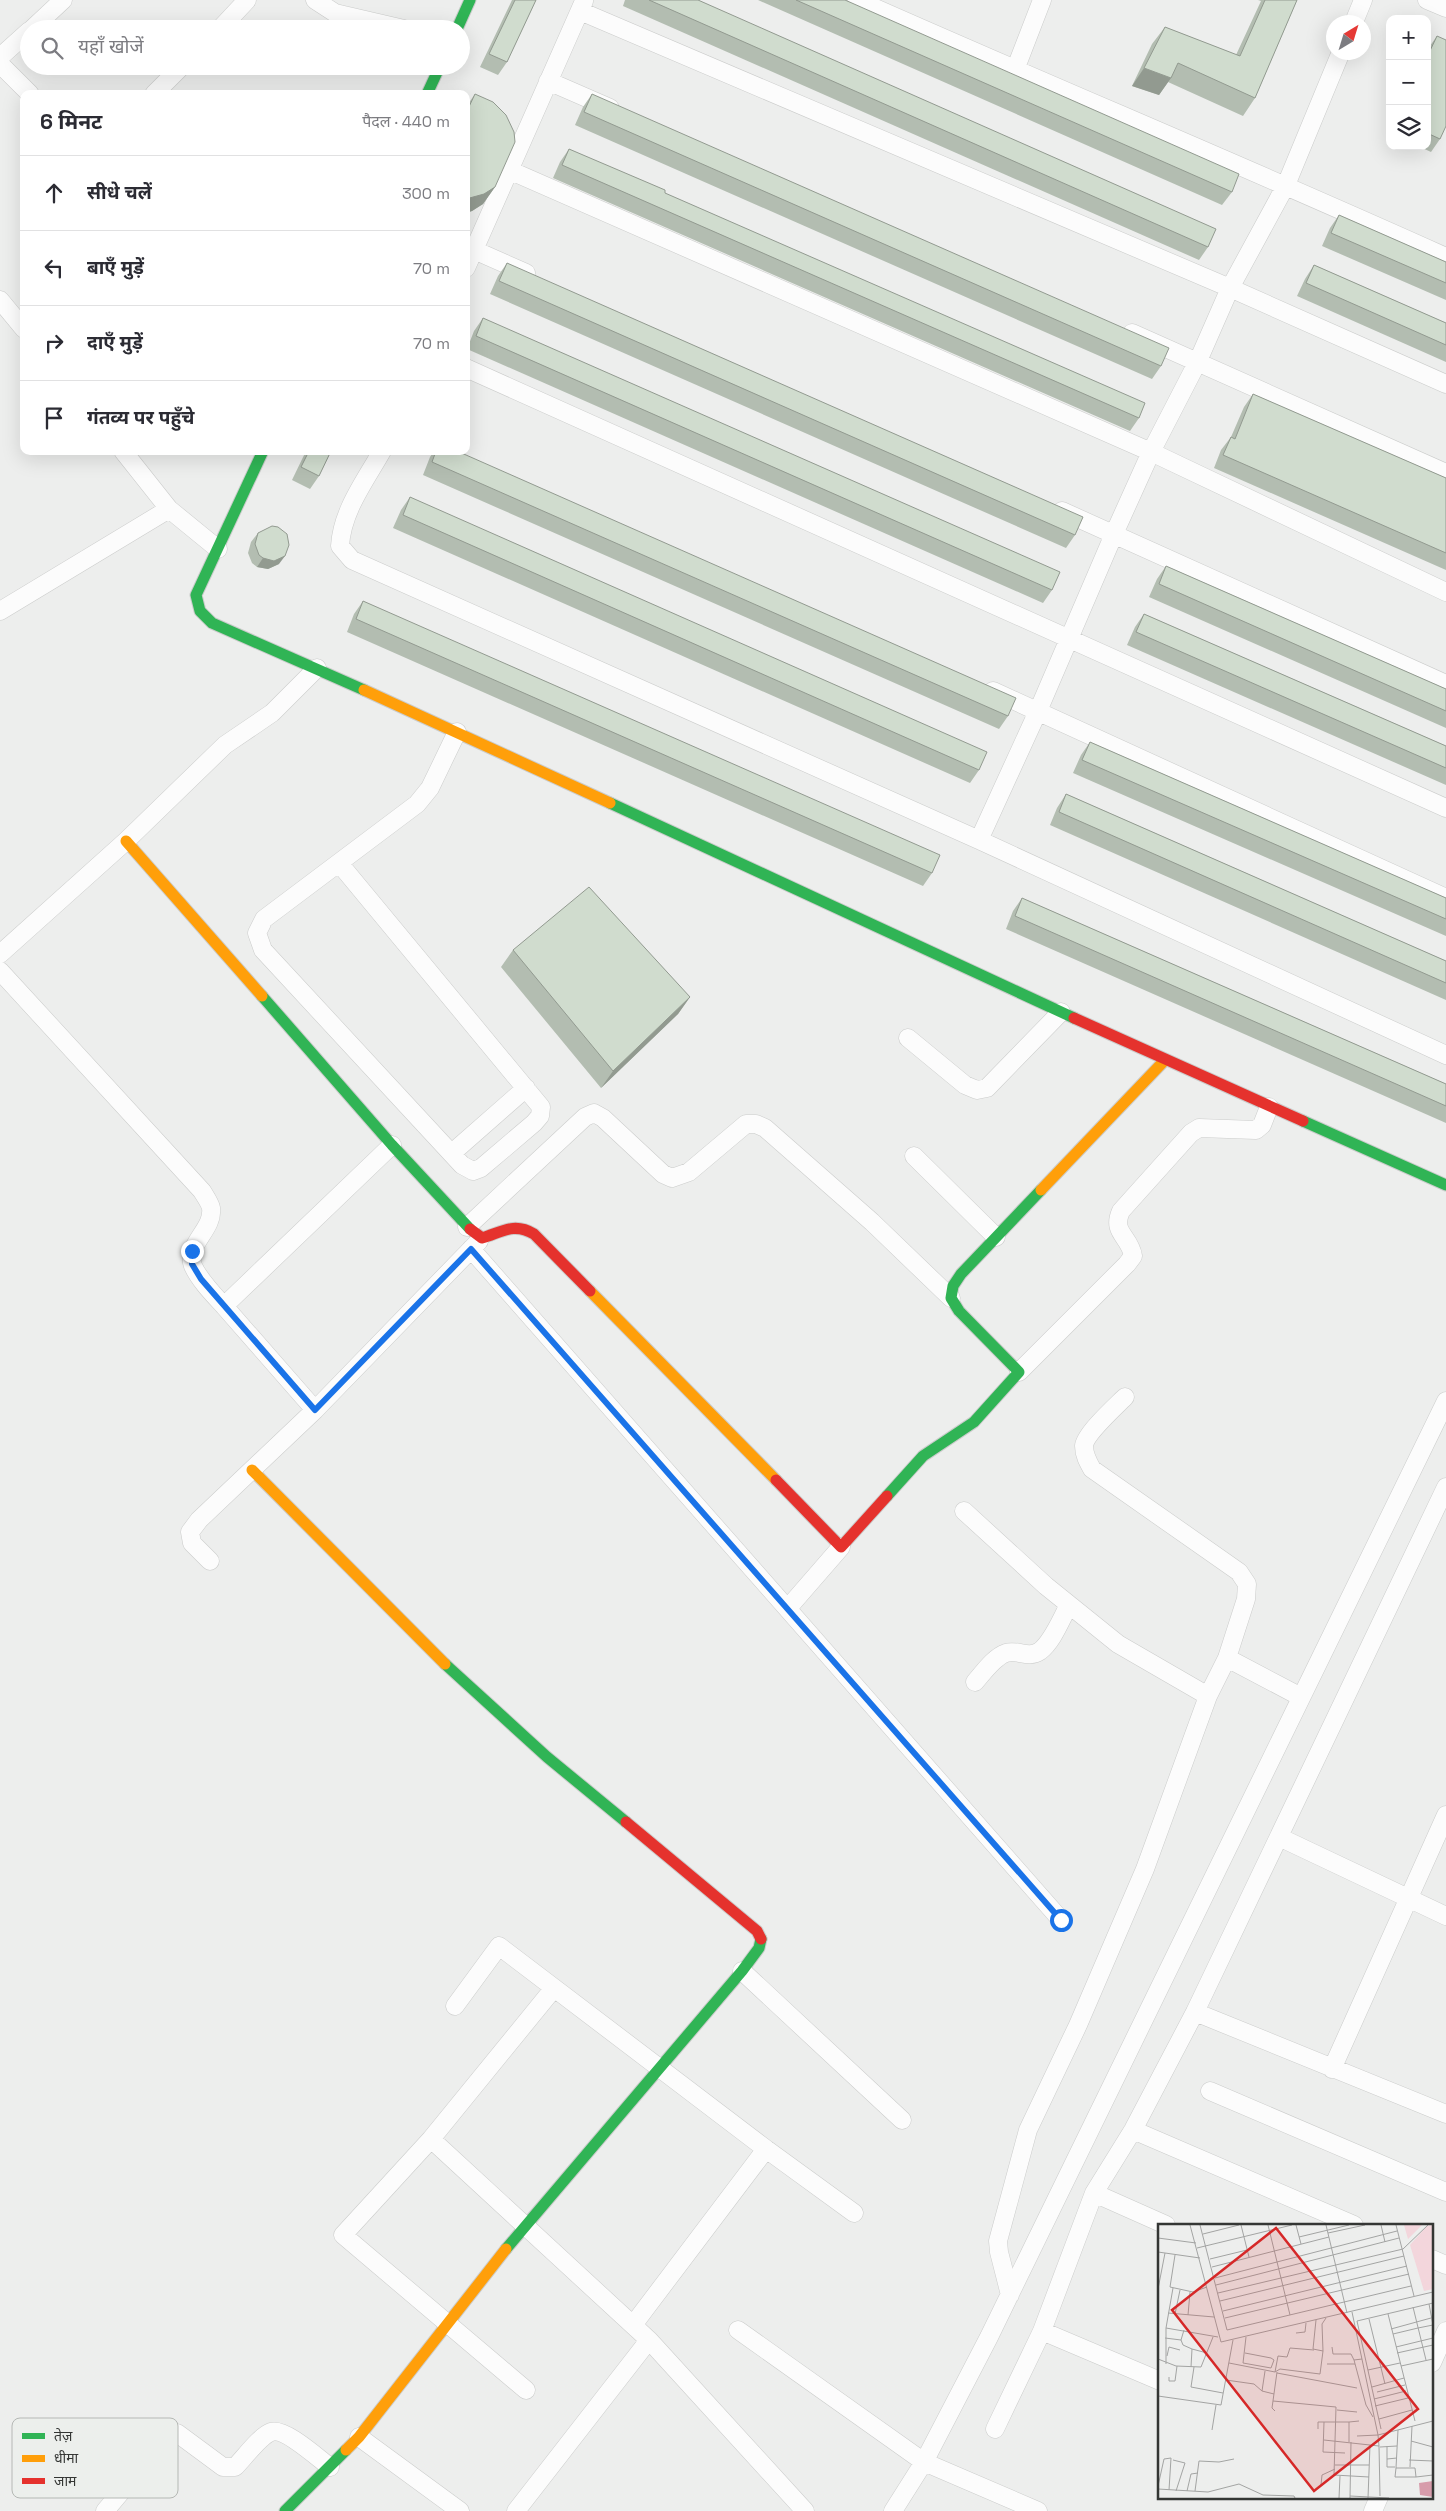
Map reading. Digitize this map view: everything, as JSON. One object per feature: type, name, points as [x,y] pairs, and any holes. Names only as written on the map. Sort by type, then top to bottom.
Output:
[{"type":"street","points":[[42,20],[63,0]]},
{"type":"street","points":[[228,20],[247,0]]},
{"type":"street","points":[[316,0],[335,13],[365,20]]},
{"type":"street","points":[[461,20],[470,0]]},
{"type":"street","points":[[858,0],[1015,70],[1286,185],[1446,257]]},
{"type":"street","points":[[1015,70],[1042,0]]},
{"type":"street","points":[[1357,15],[1363,0]]},
{"type":"street","points":[[1427,0],[1446,8]]},
{"type":"street","points":[[470,259],[582,5],[1446,384]]},
{"type":"street","points":[[0,58],[20,39]]},
{"type":"street","points":[[979,840],[1038,711],[1151,452],[1198,361],[1230,288],[1286,185],[1338,60]]},
{"type":"street","points":[[0,64],[26,90]]},
{"type":"street","points":[[158,90],[173,75]]},
{"type":"street","points":[[429,90],[436,75]]},
{"type":"street","points":[[548,82],[622,113]]},
{"type":"street","points":[[509,170],[1151,452],[1446,592]]},
{"type":"street","points":[[474,250],[538,278]]},
{"type":"street","points":[[0,300],[20,324]]},
{"type":"street","points":[[1116,326],[1446,473]]},
{"type":"street","points":[[470,370],[1446,808]]},
{"type":"street","points":[[126,455],[169,509],[218,549]]},
{"type":"street","points":[[261,455],[196,595],[200,611],[212,622],[457,732],[1165,1060],[1446,1185]]},
{"type":"street","points":[[380,455],[348,509],[341,530],[340,546],[352,560],[979,840],[1446,1055]]},
{"type":"street","points":[[1050,506],[1446,684]]},
{"type":"street","points":[[2,603],[169,509]]},
{"type":"street","points":[[0,954],[126,841],[225,745],[272,713],[317,668]]},
{"type":"street","points":[[975,682],[1446,898]]},
{"type":"street","points":[[339,863],[541,1107],[540,1116],[534,1123],[481,1168],[473,1170],[462,1165],[263,950],[257,933],[264,919],[417,804],[430,788],[457,732]]},
{"type":"street","points":[[126,841],[392,1145],[467,1227],[477,1243],[788,1608],[1061,1920]]},
{"type":"street","points":[[0,971],[202,1191],[211,1207],[209,1223],[192,1251],[192,1264],[201,1279],[315,1410]]},
{"type":"street","points":[[908,1038],[965,1085],[977,1090],[987,1088],[1061,1012]]},
{"type":"street","points":[[950,1298],[953,1286],[961,1274],[1165,1060]]},
{"type":"street","points":[[452,1153],[526,1088]]},
{"type":"street","points":[[788,1608],[923,1456],[974,1422],[1019,1372],[1127,1264],[1133,1256],[1132,1248],[1118,1227],[1117,1220],[1121,1211],[1191,1133],[1200,1128],[1256,1130],[1262,1125],[1270,1107]]},
{"type":"street","points":[[467,1227],[585,1117],[594,1113],[603,1118],[663,1174],[672,1178],[689,1172],[746,1124],[756,1124],[764,1128],[872,1222],[950,1298],[959,1311],[1019,1372]]},
{"type":"street","points":[[224,1306],[392,1145]]},
{"type":"street","points":[[914,1156],[996,1237]]},
{"type":"street","points":[[210,1562],[192,1543],[190,1532],[199,1520],[315,1410],[477,1243],[510,1226],[523,1226],[534,1234],[841,1547]]},
{"type":"street","points":[[1010,2295],[998,2241],[1028,2130],[1078,2025],[1144,1869],[1208,1696],[1227,1658],[1246,1599],[1247,1584],[1239,1572],[1092,1469],[1086,1458],[1084,1445],[1090,1434],[1125,1397]]},
{"type":"street","points":[[893,2511],[924,2462],[1010,2295],[1446,1401]]},
{"type":"street","points":[[252,1470],[459,1679],[547,1757],[757,1931],[761,1939],[759,1948],[742,1972],[524,2226],[359,2437],[285,2511]]},
{"type":"street","points":[[995,2430],[1042,2331],[1094,2193],[1134,2130],[1195,2012],[1446,1487]]},
{"type":"street","points":[[964,1511],[1069,1605],[1137,1657],[1208,1696]]},
{"type":"street","points":[[975,1682],[999,1656],[1008,1652],[1029,1655],[1038,1652],[1047,1644],[1069,1605]]},
{"type":"street","points":[[1227,1658],[1301,1697]]},
{"type":"street","points":[[1332,2069],[1446,1814]]},
{"type":"street","points":[[1280,1837],[1446,1916]]},
{"type":"street","points":[[455,2006],[499,1946],[766,2149],[854,2213]]},
{"type":"street","points":[[742,1972],[902,2120]]},
{"type":"street","points":[[526,2390],[343,2235],[431,2140],[554,1988]]},
{"type":"street","points":[[1195,2012],[1446,2114]]},
{"type":"street","points":[[1210,2091],[1446,2192]]},
{"type":"street","points":[[1134,2130],[1352,2224]]},
{"type":"street","points":[[431,2140],[648,2340],[793,2507]]},
{"type":"street","points":[[633,2325],[766,2149]]},
{"type":"street","points":[[1094,2193],[1164,2224]]},
{"type":"street","points":[[1434,2260],[1446,2265]]},
{"type":"street","points":[[738,2330],[924,2462],[1038,2511]]},
{"type":"street","points":[[1042,2331],[1158,2380]]},
{"type":"street","points":[[1434,2356],[1439,2339]]},
{"type":"street","points":[[516,2511],[648,2340]]},
{"type":"street","points":[[178,2434],[223,2467],[235,2467],[272,2431],[282,2432],[330,2466]]},
{"type":"street","points":[[359,2437],[460,2511]]},
{"type":"street","points":[[105,2511],[116,2498]]},
{"type":"street","points":[[1373,2511],[1379,2498]]},
{"type":"building","points":[[515,0],[536,0],[507,62],[489,54]]},
{"type":"building","points":[[649,0],[698,0],[1216,229],[1208,247]]},
{"type":"building","points":[[796,0],[845,0],[1239,174],[1232,192]]},
{"type":"building","points":[[1265,0],[1297,0],[1255,98],[1178,63],[1171,78],[1144,68],[1165,27],[1240,56]]},
{"type":"building","points":[[1437,36],[1446,40],[1446,126],[1440,139],[1431,135],[1431,49]]},
{"type":"building","points":[[475,94],[493,102],[506,115],[514,132],[515,142],[495,187],[484,194],[470,198],[470,105]]},
{"type":"building","points":[[592,94],[1169,348],[1161,366],[584,112]]},
{"type":"building","points":[[569,149],[665,190],[665,193],[1145,403],[1139,418],[562,165]]},
{"type":"building","points":[[1339,215],[1446,262],[1446,283],[1331,233]]},
{"type":"building","points":[[507,263],[1083,517],[1075,535],[499,281]]},
{"type":"building","points":[[1314,265],[1446,323],[1446,345],[1306,283]]},
{"type":"building","points":[[483,318],[1060,572],[1052,590],[476,336]]},
{"type":"building","points":[[1253,394],[1446,478],[1446,553],[1223,455],[1231,437],[1235,439]]},
{"type":"building","points":[[307,455],[329,455],[319,476],[301,467]]},
{"type":"building","points":[[435,455],[466,455],[1016,698],[1008,716],[432,462]]},
{"type":"building","points":[[410,497],[987,752],[979,770],[403,515]]},
{"type":"building","points":[[272,526],[278,527],[287,534],[289,545],[285,556],[274,561],[259,555],[255,544],[258,533]]},
{"type":"building","points":[[1166,566],[1446,689],[1446,711],[1159,584]]},
{"type":"building","points":[[363,601],[940,855],[932,873],[356,619]]},
{"type":"building","points":[[1144,614],[1446,746],[1446,768],[1136,632]]},
{"type":"building","points":[[1090,742],[1446,898],[1446,919],[1082,760]]},
{"type":"building","points":[[1066,794],[1446,961],[1446,983],[1059,812]]},
{"type":"building","points":[[589,887],[690,997],[613,1071],[513,950]]},
{"type":"building","points":[[1022,898],[1446,1084],[1446,1106],[1015,916]]},
{"type":"traffic: fast","points":[[461,20],[470,0]]},
{"type":"traffic: fast","points":[[429,90],[436,75]]},
{"type":"traffic: fast","points":[[261,455],[196,595],[200,611],[212,623],[364,690]]},
{"type":"traffic: fast","points":[[610,803],[1074,1018]]},
{"type":"traffic: fast","points":[[262,996],[392,1145],[470,1229]]},
{"type":"traffic: fast","points":[[1303,1121],[1446,1185]]},
{"type":"traffic: fast","points":[[887,1496],[923,1456],[974,1422],[1019,1372],[959,1311],[951,1298],[953,1286],[961,1274],[1041,1190]]},
{"type":"traffic: fast","points":[[445,1664],[547,1757],[626,1822]]},
{"type":"traffic: fast","points":[[506,2249],[742,1971],[759,1948],[761,1939]]},
{"type":"traffic: fast","points":[[285,2511],[346,2450]]},
{"type":"traffic: slow","points":[[364,690],[610,803]]},
{"type":"traffic: slow","points":[[126,841],[262,996]]},
{"type":"traffic: slow","points":[[1041,1190],[1165,1060]]},
{"type":"traffic: slow","points":[[590,1291],[776,1480]]},
{"type":"traffic: slow","points":[[252,1470],[445,1664]]},
{"type":"traffic: slow","points":[[346,2450],[359,2437],[506,2249]]},
{"type":"traffic: jam","points":[[1074,1018],[1303,1121]]},
{"type":"traffic: jam","points":[[470,1229],[482,1238],[508,1229],[527,1230],[534,1234],[590,1291]]},
{"type":"traffic: jam","points":[[776,1480],[841,1547],[887,1496]]},
{"type":"traffic: jam","points":[[626,1822],[757,1931],[761,1939]]},
{"type":"route","points":[[192,1251],[192,1264],[201,1279],[315,1410],[471,1249],[1061,1920]]}]
